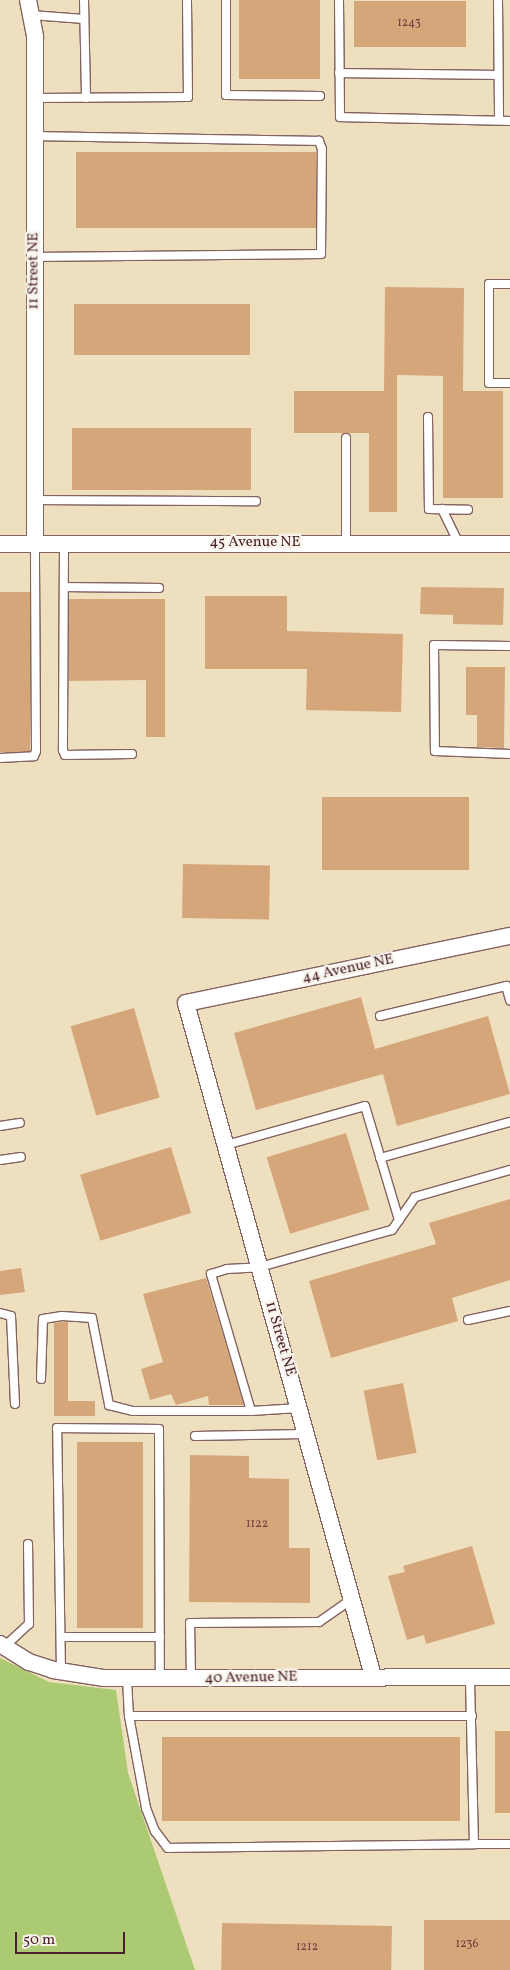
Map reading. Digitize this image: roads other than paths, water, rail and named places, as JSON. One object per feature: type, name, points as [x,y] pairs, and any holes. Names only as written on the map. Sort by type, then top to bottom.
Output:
[{"type":"street","name":"11 Street NE","points":[[29,5],[35,37],[33,500],[35,543]]},
{"type":"street","name":"45 Avenue NE","points":[[0,544],[510,544]]},
{"type":"street","name":"44 Avenue NE","points":[[186,1002],[510,936]]},
{"type":"street","name":"11 Street NE","points":[[186,1002],[373,1676]]},
{"type":"street","name":"40 Avenue NE","points":[[2,1646],[28,1662],[61,1672],[127,1679],[373,1676],[510,1677]]},
{"type":"lane","points":[[84,0],[86,98]]},
{"type":"lane","points":[[35,98],[188,97],[187,0]]},
{"type":"lane","points":[[226,0],[226,95],[320,96]]},
{"type":"lane","points":[[339,0],[340,117],[510,121]]},
{"type":"lane","points":[[498,0],[497,75],[499,120]]},
{"type":"lane","points":[[29,5],[84,18]]},
{"type":"lane","points":[[339,73],[497,75]]},
{"type":"lane","points":[[34,257],[321,254],[322,148],[320,141],[35,136]]},
{"type":"lane","points":[[510,284],[489,284],[490,382],[510,382]]},
{"type":"lane","points":[[428,417],[429,509],[468,510]]},
{"type":"lane","points":[[346,438],[346,543]]},
{"type":"lane","points":[[33,500],[256,501]]},
{"type":"lane","points":[[442,509],[459,544]]},
{"type":"lane","points":[[0,758],[34,756],[36,752],[35,543]]},
{"type":"lane","points":[[64,543],[65,755],[132,754]]},
{"type":"lane","points":[[64,587],[159,588]]},
{"type":"lane","points":[[510,646],[434,645],[435,751],[510,754]]},
{"type":"lane","points":[[380,1016],[506,986],[510,1000]]},
{"type":"lane","points":[[226,1145],[365,1106],[399,1220]]},
{"type":"lane","points":[[380,1158],[510,1122]]},
{"type":"lane","points":[[0,1126],[20,1123]]},
{"type":"lane","points":[[0,1160],[21,1157]]},
{"type":"lane","points":[[251,1411],[211,1274],[227,1269],[260,1267],[392,1230],[415,1197],[510,1170]]},
{"type":"lane","points":[[468,1320],[510,1311]]},
{"type":"lane","points":[[0,1313],[11,1316],[15,1404]]},
{"type":"lane","points":[[41,1378],[43,1319],[62,1316],[92,1318],[109,1405],[133,1411],[251,1411],[299,1408]]},
{"type":"lane","points":[[61,1672],[57,1428],[159,1429],[160,1679]]},
{"type":"lane","points":[[195,1436],[306,1434]]},
{"type":"lane","points":[[2,1646],[29,1624],[28,1544]]},
{"type":"lane","points":[[191,1678],[190,1623],[319,1622],[352,1599]]},
{"type":"lane","points":[[61,1637],[160,1637]]},
{"type":"lane","points":[[470,1677],[474,1844]]},
{"type":"lane","points":[[127,1679],[129,1716],[136,1770],[146,1808],[156,1831],[168,1848],[510,1844]]},
{"type":"lane","points":[[129,1716],[472,1716]]}]
